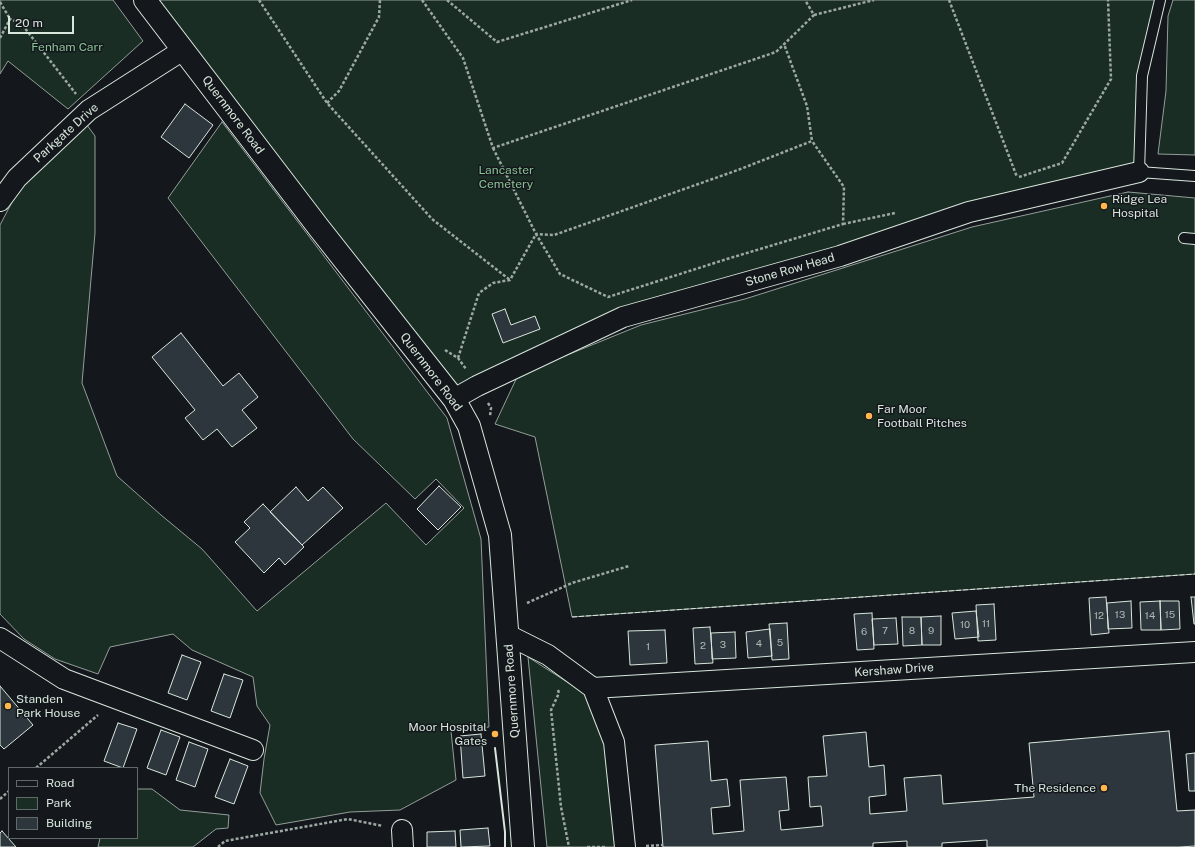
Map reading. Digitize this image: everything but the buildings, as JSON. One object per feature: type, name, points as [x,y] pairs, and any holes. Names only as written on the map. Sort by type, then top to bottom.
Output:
[{"type":"street","name":"Quernmore Road","points":[[145,0],[320,228],[454,399],[469,426],[500,534],[523,847]]},
{"type":"street","name":"Parkgate Drive","points":[[0,201],[17,178],[89,110],[183,50]]},
{"type":"street","name":"Stone Row Head","points":[[454,399],[484,383],[623,317],[840,256],[969,212],[1139,172]]},
{"type":"street","points":[[508,635],[548,655],[593,688],[614,742],[625,847]]},
{"type":"street","points":[[0,638],[64,679],[253,750]]},
{"type":"street","name":"Kershaw Drive","points":[[593,688],[1195,652]]},
{"type":"lane","points":[[1160,0],[1142,76],[1139,172],[1195,176]]},
{"type":"lane","points":[[1184,238],[1195,239]]},
{"type":"path","points":[[258,0],[327,103],[432,219],[510,280]]},
{"type":"path","points":[[327,103],[339,90],[379,17],[380,0]]},
{"type":"path","points":[[422,0],[463,58],[493,148],[536,234],[560,274],[608,297],[843,224],[896,213]]},
{"type":"path","points":[[446,0],[497,42],[632,0]]},
{"type":"path","points":[[805,0],[814,15]]},
{"type":"path","points":[[493,148],[776,52],[814,15],[874,0]]},
{"type":"path","points":[[949,0],[1017,177],[1062,163],[1111,79],[1108,0]]},
{"type":"path","points":[[0,2],[10,19],[24,27],[89,110]]},
{"type":"path","points":[[0,38],[10,19]]},
{"type":"path","points":[[784,44],[807,106],[812,141],[844,187],[843,224]]},
{"type":"path","points":[[536,234],[554,235],[738,170],[812,141]]},
{"type":"path","points":[[510,280],[536,234]]},
{"type":"path","points":[[458,358],[479,293],[493,283],[510,280]]},
{"type":"path","points":[[506,611],[526,604],[572,583],[629,566]]},
{"type":"path","points":[[548,655],[559,693],[551,710],[561,807],[569,847]]},
{"type":"path","points":[[37,767],[117,699]]},
{"type":"path","points":[[0,799],[8,792]]},
{"type":"path","points":[[218,847],[225,841],[348,819],[402,838]]},
{"type":"green space","name":"Fenham Carr","points":[[0,0],[113,0],[143,41],[68,109],[8,61],[0,74]]},
{"type":"green space","name":"Lancaster Cemetery","points":[[145,0],[1157,0],[1142,76],[1139,172],[623,317],[454,399]]},
{"type":"green space","points":[[1173,0],[1195,0],[1195,155],[1158,154],[1166,91],[1168,16]]},
{"type":"green space","points":[[222,122],[447,418],[481,539],[489,727],[451,731],[456,780],[400,810],[350,812],[276,825],[260,793],[270,725],[257,706],[253,677],[192,650],[173,634],[110,647],[98,674],[55,659],[24,639],[0,614],[0,225],[20,187],[87,125],[95,136],[95,233],[82,383],[117,476],[202,549],[257,611],[386,503],[426,545],[464,508],[436,479],[415,499],[353,439],[168,198]]},
{"type":"green space","name":"Far Moor Football Pitches","points":[[1128,192],[1195,198],[1195,574],[572,617],[535,437],[495,424],[518,375],[641,325],[745,299],[972,227]]},
{"type":"green space","points":[[528,657],[586,694],[606,744],[617,847],[547,847]]},
{"type":"green space","points":[[138,789],[152,789],[180,810],[229,815],[228,828],[216,829],[193,847],[98,847],[100,839],[138,839]]},
{"type":"fence","points":[[572,617],[1195,574]]},
{"type":"wall","points":[[495,748],[505,832],[505,847]]},
{"type":"place","name":"Ridge Lea Hospital","points":[[1104,206]]},
{"type":"place","name":"Far Moor Football Pitches","points":[[869,416]]},
{"type":"place","name":"Standen Park House","points":[[8,706]]},
{"type":"place","name":"Moor Hospital Gates","points":[[495,734]]},
{"type":"place","name":"The Residence","points":[[1104,788]]}]
